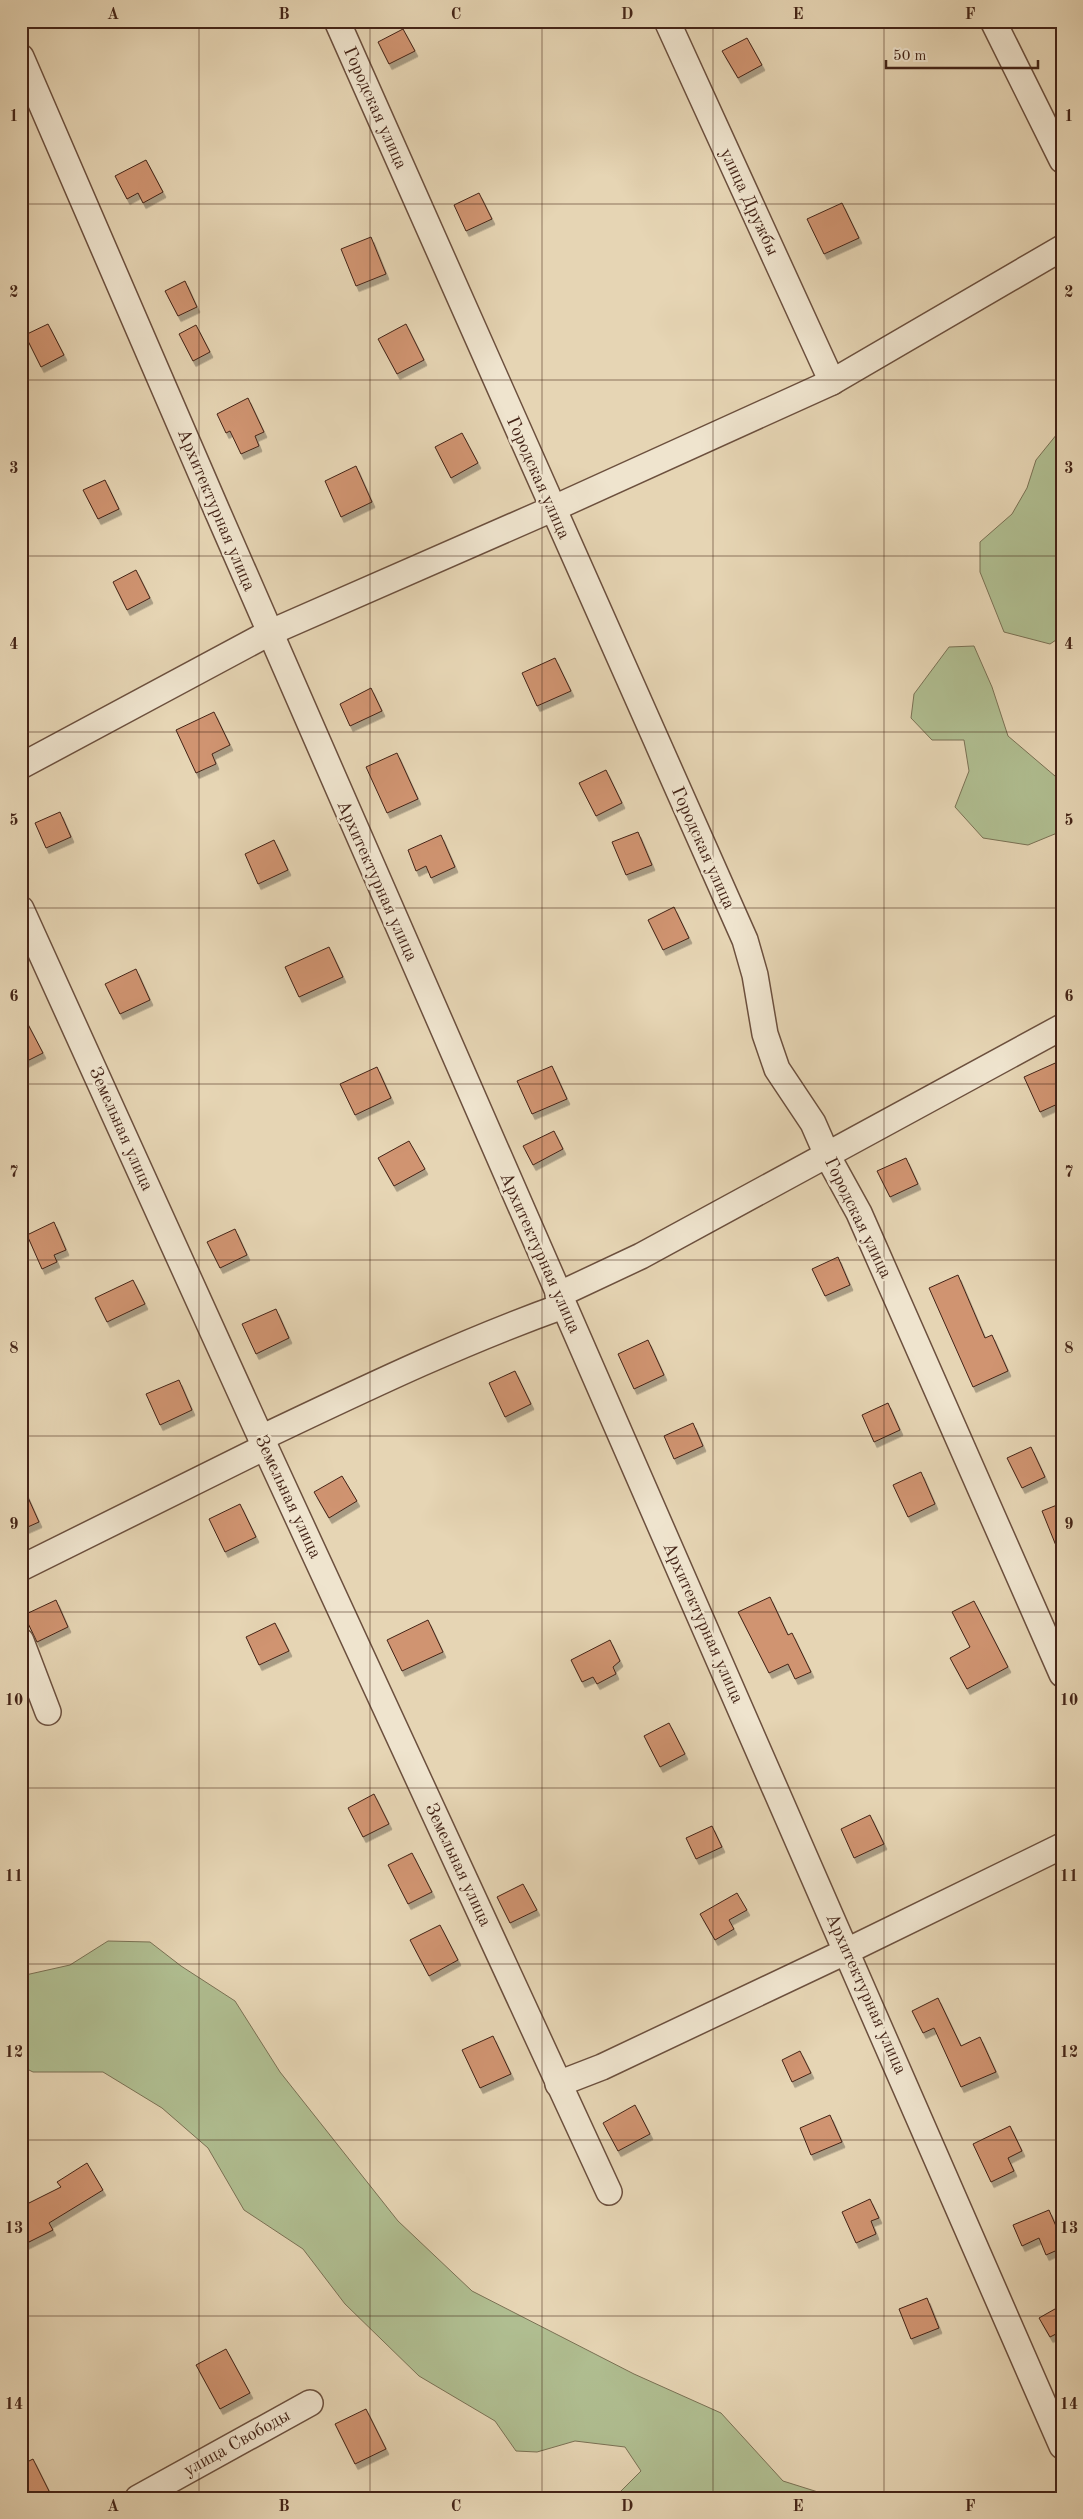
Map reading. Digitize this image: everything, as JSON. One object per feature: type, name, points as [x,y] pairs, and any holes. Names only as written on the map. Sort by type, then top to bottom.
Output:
[{"type":"street","name":"Городская улица","points":[[337,21],[552,510],[745,940],[755,974],[765,1034],[777,1069],[813,1122],[827,1156],[859,1213],[1062,1674]]},
{"type":"street","name":"улица Дружбы","points":[[666,21],[832,382]]},
{"type":"street","points":[[993,21],[1062,160]]},
{"type":"street","name":"Архитектурная улица","points":[[21,57],[560,1301],[847,1951],[1062,2446]]},
{"type":"street","points":[[21,766],[269,633],[552,510],[832,382],[1062,248]]},
{"type":"street","name":"Земельная улица","points":[[21,909],[263,1442],[609,2192]]},
{"type":"street","points":[[21,1568],[263,1442],[443,1353],[560,1301],[1062,1027]]},
{"type":"street","points":[[21,1641],[48,1712]]},
{"type":"street","points":[[558,2084],[602,2067],[847,1951],[1062,1846]]},
{"type":"street","name":"улица Свободы","points":[[138,2498],[310,2403]]},
{"type":"green space","points":[[1062,433],[1062,636],[1050,644],[1004,632],[980,572],[980,542],[1012,514],[1027,488],[1036,460],[1057,434]]},
{"type":"green space","points":[[974,646],[992,687],[1008,736],[1062,782],[1062,831],[1028,845],[983,838],[955,807],[969,771],[964,740],[932,740],[911,718],[914,694],[949,647]]},
{"type":"green space","points":[[108,1941],[150,1942],[181,1966],[235,2001],[280,2072],[398,2221],[472,2291],[634,2374],[721,2413],[783,2481],[837,2498],[618,2498],[618,2494],[641,2471],[625,2447],[575,2441],[537,2452],[516,2451],[495,2421],[419,2376],[345,2304],[303,2249],[244,2210],[208,2148],[162,2108],[103,2072],[33,2072],[21,2066],[21,1976],[70,1965]]},
{"type":"building","points":[[403,29],[415,51],[389,64],[378,42]]},
{"type":"building","points":[[747,38],[762,65],[738,78],[722,51]]},
{"type":"building","points":[[146,160],[163,192],[143,203],[138,193],[127,199],[115,176]]},
{"type":"building","points":[[479,193],[492,219],[466,231],[454,205]]},
{"type":"building","points":[[842,203],[859,238],[824,254],[807,219]]},
{"type":"building","points":[[371,237],[386,274],[356,286],[341,249]]},
{"type":"building","points":[[185,281],[197,307],[178,316],[165,291]]},
{"type":"building","points":[[48,324],[64,355],[41,367],[25,335]]},
{"type":"building","points":[[406,324],[424,360],[397,374],[378,339]]},
{"type":"building","points":[[196,325],[210,352],[193,361],[179,334]]},
{"type":"building","points":[[248,398],[264,432],[255,436],[259,446],[241,454],[230,431],[226,433],[217,414]]},
{"type":"building","points":[[462,433],[478,463],[451,478],[435,447]]},
{"type":"building","points":[[356,466],[372,502],[341,517],[325,481]]},
{"type":"building","points":[[105,480],[119,509],[98,519],[83,490]]},
{"type":"building","points":[[136,570],[150,598],[127,610],[113,582]]},
{"type":"building","points":[[555,658],[571,691],[537,706],[522,673]]},
{"type":"building","points":[[371,688],[382,711],[350,726],[340,704]]},
{"type":"building","points":[[214,712],[230,745],[212,754],[216,764],[196,773],[176,730]]},
{"type":"building","points":[[397,753],[418,799],[387,813],[366,767]]},
{"type":"building","points":[[606,770],[622,803],[596,816],[579,783]]},
{"type":"building","points":[[60,812],[71,837],[46,848],[35,823]]},
{"type":"building","points":[[638,832],[652,865],[626,875],[612,842]]},
{"type":"building","points":[[441,835],[455,867],[431,878],[426,866],[416,871],[408,850]]},
{"type":"building","points":[[274,840],[288,870],[258,884],[245,854]]},
{"type":"building","points":[[674,907],[689,938],[663,950],[648,920]]},
{"type":"building","points":[[329,947],[343,977],[299,997],[285,967]]},
{"type":"building","points":[[136,969],[150,1000],[120,1014],[105,984]]},
{"type":"building","points":[[21,1011],[43,1053],[21,1064]]},
{"type":"building","points":[[1062,1060],[1062,1102],[1040,1112],[1024,1077]]},
{"type":"building","points":[[552,1066],[567,1099],[532,1114],[517,1081]]},
{"type":"building","points":[[377,1067],[391,1098],[355,1115],[340,1084]]},
{"type":"building","points":[[554,1131],[563,1149],[533,1165],[523,1146]]},
{"type":"building","points":[[409,1141],[425,1169],[394,1186],[378,1158]]},
{"type":"building","points":[[906,1158],[918,1184],[890,1197],[877,1171]]},
{"type":"building","points":[[54,1222],[66,1250],[54,1255],[57,1262],[42,1269],[27,1235]]},
{"type":"building","points":[[235,1229],[247,1255],[220,1268],[207,1242]]},
{"type":"building","points":[[838,1257],[850,1285],[825,1296],[812,1269]]},
{"type":"building","points":[[958,1275],[985,1338],[992,1335],[1008,1371],[973,1387],[929,1288]]},
{"type":"building","points":[[133,1280],[145,1304],[107,1322],[95,1298]]},
{"type":"building","points":[[276,1309],[289,1338],[256,1354],[242,1324]]},
{"type":"building","points":[[648,1340],[664,1375],[634,1389],[618,1354]]},
{"type":"building","points":[[515,1371],[531,1404],[505,1417],[489,1383]]},
{"type":"building","points":[[179,1380],[192,1410],[160,1425],[146,1394]]},
{"type":"building","points":[[888,1403],[900,1430],[874,1442],[862,1415]]},
{"type":"building","points":[[693,1423],[703,1446],[674,1459],[664,1436]]},
{"type":"building","points":[[1031,1447],[1045,1477],[1022,1488],[1007,1458]]},
{"type":"building","points":[[921,1472],[935,1504],[908,1517],[893,1485]]},
{"type":"building","points":[[342,1476],[357,1501],[329,1518],[314,1492]]},
{"type":"building","points":[[21,1482],[39,1522],[21,1530]]},
{"type":"building","points":[[1062,1503],[1062,1558],[1061,1558],[1042,1511]]},
{"type":"building","points":[[240,1504],[256,1537],[225,1552],[209,1519]]},
{"type":"building","points":[[770,1597],[788,1635],[792,1633],[811,1672],[795,1679],[788,1664],[769,1673],[738,1612]]},
{"type":"building","points":[[56,1600],[68,1627],[37,1642],[24,1615]]},
{"type":"building","points":[[974,1601],[1008,1667],[967,1689],[950,1658],[970,1647],[952,1612]]},
{"type":"building","points":[[428,1620],[443,1652],[402,1671],[387,1640]]},
{"type":"building","points":[[275,1623],[289,1651],[259,1665],[246,1637]]},
{"type":"building","points":[[610,1640],[620,1661],[613,1667],[616,1674],[597,1684],[593,1677],[582,1682],[571,1660]]},
{"type":"building","points":[[669,1723],[685,1754],[660,1767],[644,1736]]},
{"type":"building","points":[[374,1794],[389,1824],[363,1837],[348,1808]]},
{"type":"building","points":[[870,1815],[884,1844],[854,1858],[841,1829]]},
{"type":"building","points":[[712,1826],[722,1847],[696,1859],[686,1838]]},
{"type":"building","points":[[412,1853],[432,1892],[408,1904],[388,1865]]},
{"type":"building","points":[[523,1884],[537,1910],[510,1923],[497,1897]]},
{"type":"building","points":[[737,1893],[747,1910],[729,1920],[734,1929],[715,1940],[700,1914]]},
{"type":"building","points":[[440,1925],[458,1960],[429,1976],[410,1940]]},
{"type":"building","points":[[938,1998],[961,2046],[980,2037],[996,2072],[961,2087],[934,2028],[923,2033],[912,2011]]},
{"type":"building","points":[[493,2036],[511,2074],[480,2088],[462,2050]]},
{"type":"building","points":[[800,2051],[811,2073],[792,2082],[782,2060]]},
{"type":"building","points":[[635,2105],[650,2134],[618,2151],[603,2123]]},
{"type":"building","points":[[830,2115],[842,2142],[811,2155],[800,2128]]},
{"type":"building","points":[[1010,2126],[1022,2151],[1008,2158],[1014,2171],[991,2182],[973,2144]]},
{"type":"building","points":[[87,2163],[103,2190],[49,2223],[53,2230],[21,2246],[21,2207],[61,2187],[57,2182]]},
{"type":"building","points":[[870,2199],[879,2218],[871,2221],[876,2234],[856,2243],[842,2212]]},
{"type":"building","points":[[1049,2210],[1062,2240],[1062,2248],[1046,2255],[1039,2238],[1022,2246],[1013,2225]]},
{"type":"building","points":[[927,2298],[939,2328],[911,2339],[899,2309]]},
{"type":"building","points":[[1062,2305],[1062,2331],[1050,2337],[1039,2318]]},
{"type":"building","points":[[226,2349],[250,2393],[220,2409],[196,2365]]},
{"type":"building","points":[[366,2409],[386,2449],[355,2464],[335,2424]]},
{"type":"building","points":[[33,2459],[49,2491],[35,2498],[21,2498],[21,2465]]}]
